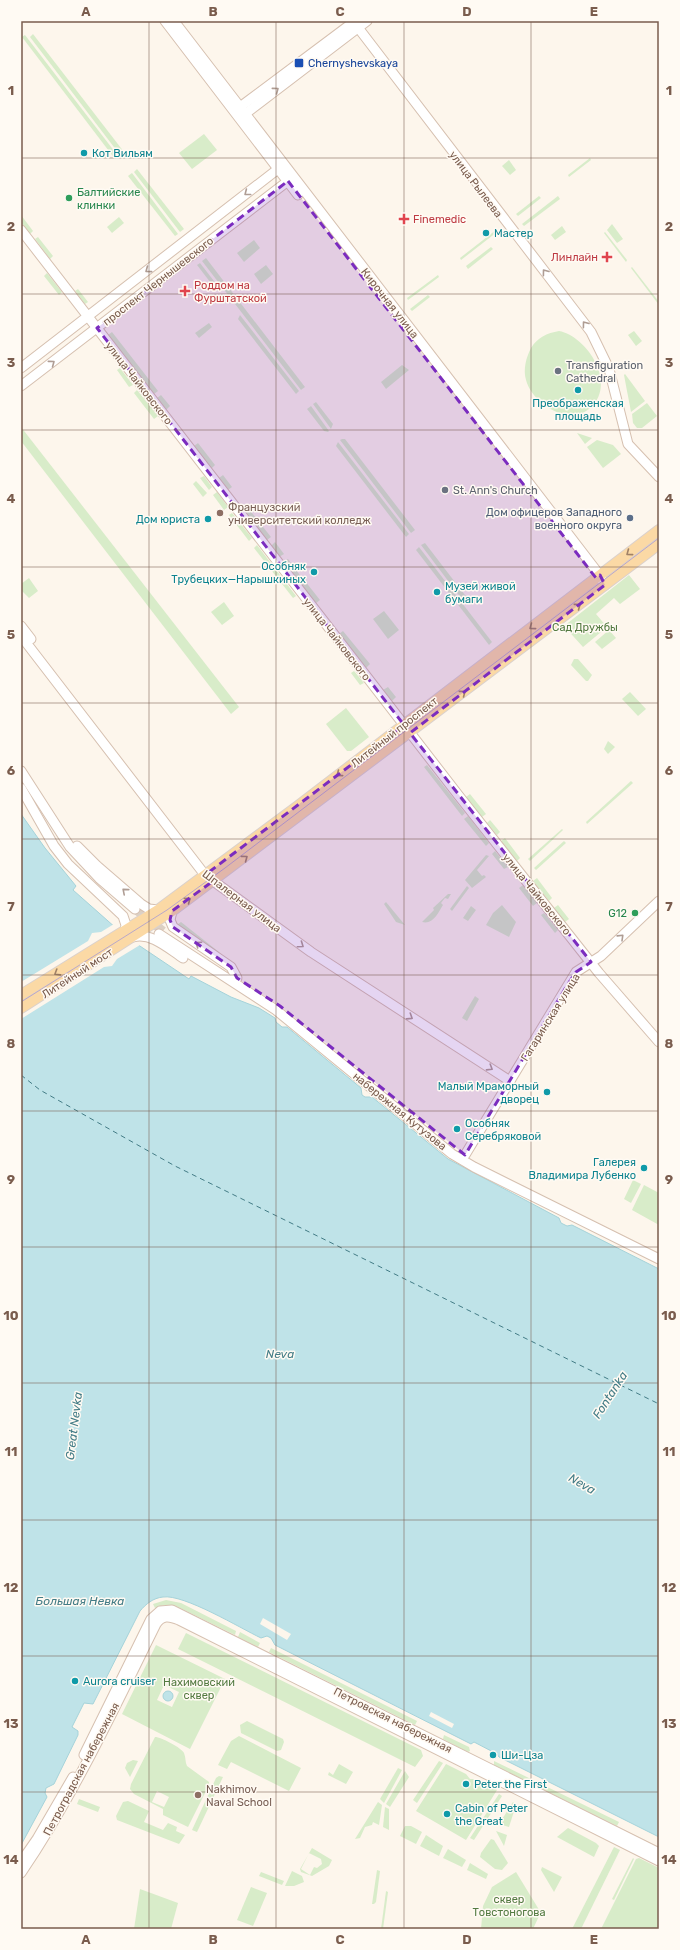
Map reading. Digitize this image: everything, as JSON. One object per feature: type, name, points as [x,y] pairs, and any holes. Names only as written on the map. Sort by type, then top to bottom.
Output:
[{"type":"main road","name":"Кирочная улица","points":[[165,21],[288,172],[604,585]]},
{"type":"main road","name":"Кирочная улица","points":[[174,21],[240,112],[278,169],[598,576]]},
{"type":"main road","points":[[240,112],[355,23],[367,21]]},
{"type":"main road","name":"улица Рылеева","points":[[355,23],[591,332],[611,375],[628,444],[659,477]]},
{"type":"main road","name":"проспект Чернышевского","points":[[21,368],[278,169]]},
{"type":"main road","points":[[288,172],[288,181]]},
{"type":"main road","name":"проспект Чернышевского","points":[[21,386],[288,181]]},
{"type":"main road","name":"улица Чайковского","points":[[21,230],[407,729],[591,962],[659,1042]]},
{"type":"main road","name":"Литейный проспект","points":[[407,729],[598,576],[659,530]]},
{"type":"main road","name":"Литейный проспект","points":[[125,930],[210,876],[659,544]]},
{"type":"main road","name":"Шпалерная улица","points":[[21,626],[210,876]]},
{"type":"main road","name":"Шпалерная улица","points":[[21,636],[210,876],[311,952],[510,1081]]},
{"type":"main road","points":[[21,771],[70,847],[132,910],[95,882],[67,851],[21,787]]},
{"type":"main road","points":[[21,787],[54,846],[68,864],[122,916],[126,924],[125,930]]},
{"type":"main road","points":[[33,790],[65,832],[97,866],[141,904],[149,909],[158,910]]},
{"type":"main road","name":"Литейный проспект","points":[[133,937],[172,912],[210,876]]},
{"type":"main road","name":"Гагаринская улица","points":[[465,1155],[576,972],[601,956],[659,901]]},
{"type":"main road","points":[[172,912],[170,920],[173,927],[231,967],[237,978]]},
{"type":"main road","name":"Литейный мост","points":[[21,995],[125,930]]},
{"type":"main road","name":"набережная Кутузова","points":[[659,1253],[465,1155],[448,1144],[280,1006],[161,932],[263,1001],[452,1154],[474,1167],[659,1259]]},
{"type":"main road","points":[[133,937],[140,935],[149,937],[236,990],[263,1001]]},
{"type":"main road","name":"Литейный мост","points":[[21,1008],[133,937]]},
{"type":"main road","name":"Петровская набережная","points":[[156,1618],[163,1610],[174,1611],[659,1853]]},
{"type":"main road","name":"Петровская набережная","points":[[156,1618],[166,1617],[179,1620],[659,1861]]},
{"type":"main road","name":"Петроградская набережная","points":[[21,1862],[37,1839],[74,1775],[156,1618]]},
{"type":"main road","name":"Петроградская набережная","points":[[21,1873],[42,1843],[80,1778],[156,1618]]},
{"type":"highlighted area","points":[[288,181],[596,578],[600,575],[605,585],[410,733],[591,962],[576,972],[568,984],[465,1155],[280,1006],[237,978],[231,967],[173,927],[170,920],[172,911],[213,881],[205,875],[404,725],[97,328]]},
{"type":"green space","points":[[33,34],[124,152],[120,155],[30,37]]},
{"type":"green space","points":[[25,35],[118,156],[115,159],[22,37]]},
{"type":"green space","points":[[204,134],[217,150],[192,169],[179,153]]},
{"type":"green space","points":[[590,158],[591,160],[569,177],[568,175]]},
{"type":"green space","points":[[509,160],[516,170],[510,175],[502,166]]},
{"type":"green space","points":[[137,169],[184,229],[180,232],[134,172]]},
{"type":"green space","points":[[132,173],[178,234],[175,236],[128,176]]},
{"type":"green space","points":[[539,196],[541,198],[518,216],[516,214]]},
{"type":"green space","points":[[558,196],[560,199],[524,226],[522,224]]},
{"type":"green space","points":[[21,215],[33,231],[30,234],[21,222]]},
{"type":"green space","points":[[119,217],[124,223],[112,233],[107,227]]},
{"type":"green space","points":[[612,224],[623,239],[617,243],[607,230]]},
{"type":"green space","points":[[562,226],[566,232],[555,240],[551,235]]},
{"type":"green space","points":[[496,230],[497,232],[461,260],[460,258]]},
{"type":"green space","points":[[605,232],[627,260],[626,262],[604,233]]},
{"type":"green space","points":[[38,237],[53,256],[50,259],[35,239]]},
{"type":"green space","points":[[254,240],[260,248],[244,262],[237,253]]},
{"type":"green space","points":[[491,247],[493,249],[468,269],[466,266]]},
{"type":"green space","points":[[206,258],[305,387],[301,390],[202,261]]},
{"type":"green space","points":[[200,263],[221,290],[217,291],[197,265]]},
{"type":"green space","points":[[266,265],[273,274],[261,284],[254,274]]},
{"type":"green space","points":[[632,267],[659,302],[659,305],[631,268]]},
{"type":"green space","points":[[47,273],[62,292],[59,295],[44,276]]},
{"type":"green space","points":[[438,275],[439,277],[408,300],[407,298]]},
{"type":"green space","points":[[78,289],[88,302],[85,304],[75,291]]},
{"type":"green space","points":[[428,295],[430,297],[412,311],[410,309]]},
{"type":"green space","points":[[240,315],[299,391],[296,394],[238,319]]},
{"type":"green space","points":[[209,323],[212,327],[199,338],[195,333]]},
{"type":"green space","points":[[559,331],[570,335],[580,342],[596,363],[600,375],[601,387],[597,399],[589,409],[580,414],[571,415],[552,410],[535,397],[526,380],[526,364],[531,348],[536,341],[543,336]]},
{"type":"green space","points":[[634,331],[642,341],[636,346],[628,335]]},
{"type":"green space","points":[[112,332],[158,391],[154,394],[108,335]]},
{"type":"green space","points":[[402,365],[409,370],[386,389],[381,382]]},
{"type":"green space","points":[[120,368],[133,385],[129,387],[117,370]]},
{"type":"green space","points":[[625,374],[645,401],[631,412],[624,375]]},
{"type":"green space","points":[[137,390],[158,416],[154,419],[134,393]]},
{"type":"green space","points":[[161,395],[170,406],[166,410],[157,398]]},
{"type":"green space","points":[[316,402],[333,424],[331,429],[313,404]]},
{"type":"green space","points":[[647,403],[657,416],[642,428],[637,428],[633,423],[632,414]]},
{"type":"green space","points":[[311,406],[329,431],[328,432],[324,431],[307,409]]},
{"type":"green space","points":[[21,427],[239,707],[231,714],[21,441]]},
{"type":"green space","points":[[577,433],[592,438],[585,444]]},
{"type":"green space","points":[[345,439],[415,530],[411,533],[340,440]]},
{"type":"green space","points":[[597,440],[613,445],[621,454],[603,468],[587,447]]},
{"type":"green space","points":[[338,442],[409,534],[406,537],[336,446]]},
{"type":"green space","points":[[198,443],[215,465],[211,469],[194,446]]},
{"type":"green space","points":[[223,475],[232,487],[228,490],[219,478]]},
{"type":"green space","points":[[204,476],[212,487],[209,490],[200,478]]},
{"type":"green space","points":[[196,481],[207,493],[203,497],[193,484]]},
{"type":"green space","points":[[217,492],[228,507],[224,510],[213,495]]},
{"type":"green space","points":[[245,504],[271,537],[267,540],[241,507]]},
{"type":"green space","points":[[232,513],[252,538],[249,541],[229,515]]},
{"type":"green space","points":[[275,542],[284,554],[279,557],[271,546]]},
{"type":"green space","points":[[425,543],[468,599],[464,602],[421,545]]},
{"type":"green space","points":[[257,545],[296,596],[293,598],[254,548]]},
{"type":"green space","points":[[419,547],[492,642],[489,645],[416,550]]},
{"type":"green space","points":[[288,559],[302,578],[298,581],[283,562]]},
{"type":"green space","name":"Сад Дружбы","points":[[629,575],[640,589],[620,604],[614,598],[596,614],[607,627],[583,647],[564,626]]},
{"type":"green space","points":[[29,578],[38,591],[29,598],[21,590],[21,584]]},
{"type":"green space","points":[[305,581],[320,600],[315,604],[301,585]]},
{"type":"green space","points":[[224,602],[234,616],[222,625],[211,612]]},
{"type":"green space","points":[[384,611],[399,630],[388,639],[373,619]]},
{"type":"green space","points":[[609,630],[616,638],[602,649],[595,642]]},
{"type":"green space","points":[[343,631],[370,664],[366,668],[339,634]]},
{"type":"green space","points":[[574,659],[578,659],[592,675],[588,681],[586,681],[571,665]]},
{"type":"green space","points":[[354,671],[364,683],[360,685],[351,673]]},
{"type":"green space","points":[[388,687],[396,697],[392,701],[383,690]]},
{"type":"green space","points":[[630,692],[646,709],[638,716],[622,699]]},
{"type":"green space","points":[[346,708],[369,737],[351,751],[347,751],[326,724]]},
{"type":"green space","points":[[608,741],[615,747],[608,754],[604,749]]},
{"type":"green space","points":[[427,765],[465,813],[462,816],[424,767]]},
{"type":"green space","points":[[631,781],[633,783],[587,824],[586,822]]},
{"type":"green space","points":[[470,794],[486,814],[482,817],[466,797]]},
{"type":"green space","points":[[468,816],[489,843],[486,846],[464,819]]},
{"type":"green space","points":[[490,820],[500,832],[497,835],[487,823]]},
{"type":"green space","points":[[562,829],[563,830],[530,861],[528,859]]},
{"type":"green space","points":[[505,838],[520,858],[517,861],[501,841]]},
{"type":"green space","points":[[564,841],[566,843],[536,870],[534,868]]},
{"type":"green space","points":[[495,851],[508,867],[504,869],[492,854]]},
{"type":"green space","points":[[486,855],[489,856],[477,870],[482,876],[484,875],[486,877],[472,888],[465,880]]},
{"type":"green space","points":[[537,878],[552,898],[549,901],[533,881]]},
{"type":"green space","points":[[523,885],[537,903],[533,906],[519,888]]},
{"type":"green space","points":[[467,886],[469,888],[452,911],[450,909]]},
{"type":"green space","points":[[448,894],[451,894],[448,899],[445,898],[441,903],[443,905],[435,918],[429,922],[422,922],[434,910],[433,908]]},
{"type":"green space","points":[[386,902],[405,925],[396,922],[384,904]]},
{"type":"green space","points":[[502,905],[516,922],[509,937],[486,925],[493,913]]},
{"type":"green space","points":[[558,905],[569,919],[565,922],[554,908]]},
{"type":"green space","points":[[471,906],[476,910],[468,921],[463,918]]},
{"type":"green space","points":[[544,913],[558,930],[555,933],[541,915]]},
{"type":"green space","points":[[181,922],[219,952],[218,954],[175,926]]},
{"type":"green space","points":[[475,996],[479,999],[467,1021],[462,1018]]},
{"type":"green space","points":[[633,1180],[641,1184],[631,1203],[624,1199]]},
{"type":"green space","points":[[644,1185],[659,1193],[659,1225],[632,1210]]},
{"type":"green space","points":[[166,1600],[181,1603],[236,1631],[235,1635],[174,1605],[164,1605],[155,1608],[153,1604]]},
{"type":"green space","points":[[240,1632],[260,1643],[258,1647],[238,1637]]},
{"type":"green space","points":[[186,1633],[421,1750],[423,1756],[415,1767],[178,1649]]},
{"type":"green space","name":"Нахимовский сквер","points":[[156,1645],[225,1679],[190,1749],[122,1714]],"holes":[[[164,1685],[179,1692],[172,1707],[157,1700]]]},
{"type":"green space","points":[[271,1648],[417,1721],[415,1725],[269,1652]]},
{"type":"green space","points":[[247,1721],[283,1739],[284,1742],[281,1750],[277,1751],[241,1733],[240,1725]]},
{"type":"green space","points":[[444,1735],[469,1747],[470,1751],[468,1752],[443,1739]]},
{"type":"green space","points":[[239,1736],[301,1768],[289,1791],[231,1762],[227,1769],[218,1765],[231,1741]]},
{"type":"green space","points":[[155,1737],[158,1737],[179,1748],[184,1753],[187,1766],[209,1782],[209,1785],[188,1827],[163,1815],[163,1809],[134,1794],[130,1789],[131,1784]],"holes":[[[157,1791],[169,1797],[164,1807],[152,1802]]]},
{"type":"green space","points":[[133,1760],[138,1761],[130,1777],[125,1768],[127,1763]]},
{"type":"green space","points":[[439,1761],[443,1763],[417,1803],[413,1800]]},
{"type":"green space","points":[[494,1761],[619,1822],[617,1826],[494,1765]]},
{"type":"green space","points":[[339,1764],[353,1772],[346,1784],[328,1775],[329,1772],[333,1775]]},
{"type":"green space","points":[[446,1764],[466,1774],[470,1779],[476,1779],[497,1790],[466,1840],[416,1811]]},
{"type":"green space","points":[[398,1768],[402,1770],[384,1803],[380,1799]]},
{"type":"green space","points":[[405,1771],[409,1777],[390,1807],[386,1804]]},
{"type":"green space","points":[[219,1776],[223,1777],[197,1832],[192,1830],[216,1778]]},
{"type":"green space","points":[[499,1794],[502,1796],[474,1840],[470,1838]]},
{"type":"green space","points":[[79,1799],[100,1807],[98,1812],[77,1804]]},
{"type":"green space","points":[[128,1801],[149,1811],[144,1822],[163,1830],[168,1823],[177,1827],[176,1831],[185,1835],[179,1844],[117,1820],[116,1816],[123,1802]]},
{"type":"green space","points":[[378,1802],[382,1805],[379,1825],[373,1822],[372,1825],[365,1827],[360,1838],[355,1839]]},
{"type":"green space","points":[[513,1802],[516,1805],[509,1827],[499,1824]]},
{"type":"green space","points":[[385,1807],[389,1809],[389,1830],[383,1827]]},
{"type":"green space","points":[[405,1826],[411,1826],[422,1832],[416,1844],[400,1836]]},
{"type":"green space","points":[[568,1828],[599,1846],[594,1857],[557,1837]]},
{"type":"green space","points":[[496,1831],[507,1835],[504,1846]]},
{"type":"green space","points":[[426,1835],[443,1846],[439,1856],[420,1846]]},
{"type":"green space","points":[[491,1839],[494,1840],[508,1863],[502,1870],[495,1869],[480,1857],[481,1853]]},
{"type":"green space","points":[[614,1847],[620,1850],[581,1929],[572,1929]]},
{"type":"green space","points":[[312,1848],[332,1860],[329,1866],[312,1876],[301,1872],[300,1869],[308,1855],[301,1869],[310,1875],[314,1867],[317,1868],[322,1864],[321,1859],[309,1853]]},
{"type":"green space","points":[[448,1849],[466,1860],[462,1867],[443,1858]]},
{"type":"green space","points":[[633,1858],[634,1859],[614,1900],[612,1899]]},
{"type":"green space","points":[[639,1858],[659,1868],[659,1929],[601,1929],[636,1859]]},
{"type":"green space","points":[[470,1863],[488,1874],[486,1879],[467,1870]]},
{"type":"green space","points":[[542,1867],[562,1877],[554,1892],[541,1870]]},
{"type":"green space","points":[[377,1870],[380,1871],[376,1902],[372,1904]]},
{"type":"green space","points":[[292,1871],[302,1876],[304,1882],[294,1886],[285,1886]]},
{"type":"green space","points":[[261,1872],[284,1881],[282,1885],[259,1876]]},
{"type":"green space","name":"сквер Товстоногова","points":[[516,1872],[538,1908],[540,1914],[533,1929],[481,1929],[483,1906],[492,1887]]},
{"type":"green space","points":[[251,1887],[267,1893],[253,1926],[237,1920]]},
{"type":"green space","points":[[140,1889],[178,1903],[171,1929],[134,1929]]},
{"type":"green space","points":[[386,1891],[388,1892],[383,1929],[381,1929]]},
{"type":"water","name":"Neva","points":[[21,814],[45,848],[76,886],[73,890],[125,936],[189,979],[191,976],[231,997],[259,1008],[275,1018],[276,1022],[282,1027],[287,1027],[361,1088],[362,1095],[365,1097],[372,1097],[448,1159],[559,1218],[561,1223],[567,1226],[572,1225],[659,1269],[659,1837],[499,1757],[497,1754],[474,1742],[471,1744],[275,1645],[271,1638],[267,1636],[261,1638],[198,1606],[172,1597],[163,1597],[150,1602],[140,1611],[93,1704],[84,1703],[72,1727],[78,1731],[78,1735],[54,1784],[46,1788],[45,1793],[47,1797],[21,1845]]},
{"type":"water","points":[[166,1691],[170,1691],[172,1692],[172,1700],[166,1701],[163,1698],[163,1694]]},
{"type":"pier","points":[[114,924],[140,945],[117,959],[112,966],[104,967],[21,1019],[21,982],[88,941],[92,933],[101,932]]},
{"type":"pier","points":[[263,1618],[291,1634],[287,1640],[260,1624]]},
{"type":"pier","points":[[431,1712],[454,1724],[452,1728],[429,1716]]},
{"type":"ferry route","points":[[21,1075],[40,1090],[175,1166],[659,1404]]},
{"type":"tunnel","points":[[135,909],[163,931]]},
{"type":"tram line","points":[[21,1002],[167,910],[225,868],[659,538]]},
{"type":"place","name":"Chernyshevskaya","points":[[299,63]]},
{"type":"place","name":"Кот Вильям","points":[[84,153]]},
{"type":"place","name":"Балтийские клинки","points":[[69,198]]},
{"type":"place","name":"Finemedic","points":[[404,219]]},
{"type":"place","name":"Мастер","points":[[486,233]]},
{"type":"place","name":"Линлайн","points":[[607,257]]},
{"type":"place","name":"Роддом на Фурштатской","points":[[185,291]]},
{"type":"place","name":"Transfiguration Cathedral","points":[[558,371]]},
{"type":"place","name":"Преображенская площадь","points":[[578,390]]},
{"type":"place","name":"St. Ann's Church","points":[[445,490]]},
{"type":"place","name":"Французский университетский колледж","points":[[220,513]]},
{"type":"place","name":"Дом офицеров Западного военного округа","points":[[630,518]]},
{"type":"place","name":"Дом юриста","points":[[208,519]]},
{"type":"place","name":"Особняк Трубецких—Нарышкиных","points":[[314,572]]},
{"type":"place","name":"Музей живой бумаги","points":[[437,592]]},
{"type":"place","name":"G12","points":[[635,913]]},
{"type":"place","name":"Малый Мраморный дворец","points":[[547,1092]]},
{"type":"place","name":"Особняк Серебряковой","points":[[457,1129]]},
{"type":"place","name":"Галерея Владимира Лубенко","points":[[644,1168]]},
{"type":"place","name":"Aurora cruiser","points":[[75,1681]]},
{"type":"place","name":"Ши-Цза","points":[[493,1755]]},
{"type":"place","name":"Peter the First","points":[[466,1784]]},
{"type":"place","name":"Nakhimov Naval School","points":[[198,1795]]},
{"type":"place","name":"Cabin of Peter the Great","points":[[447,1814]]},
{"type":"water label","name":"Fontanka","points":[[610,1395]]},
{"type":"water label","name":"Great Nevka","points":[[74,1426]]},
{"type":"water label","name":"Большая Невка","points":[[80,1601]]}]
